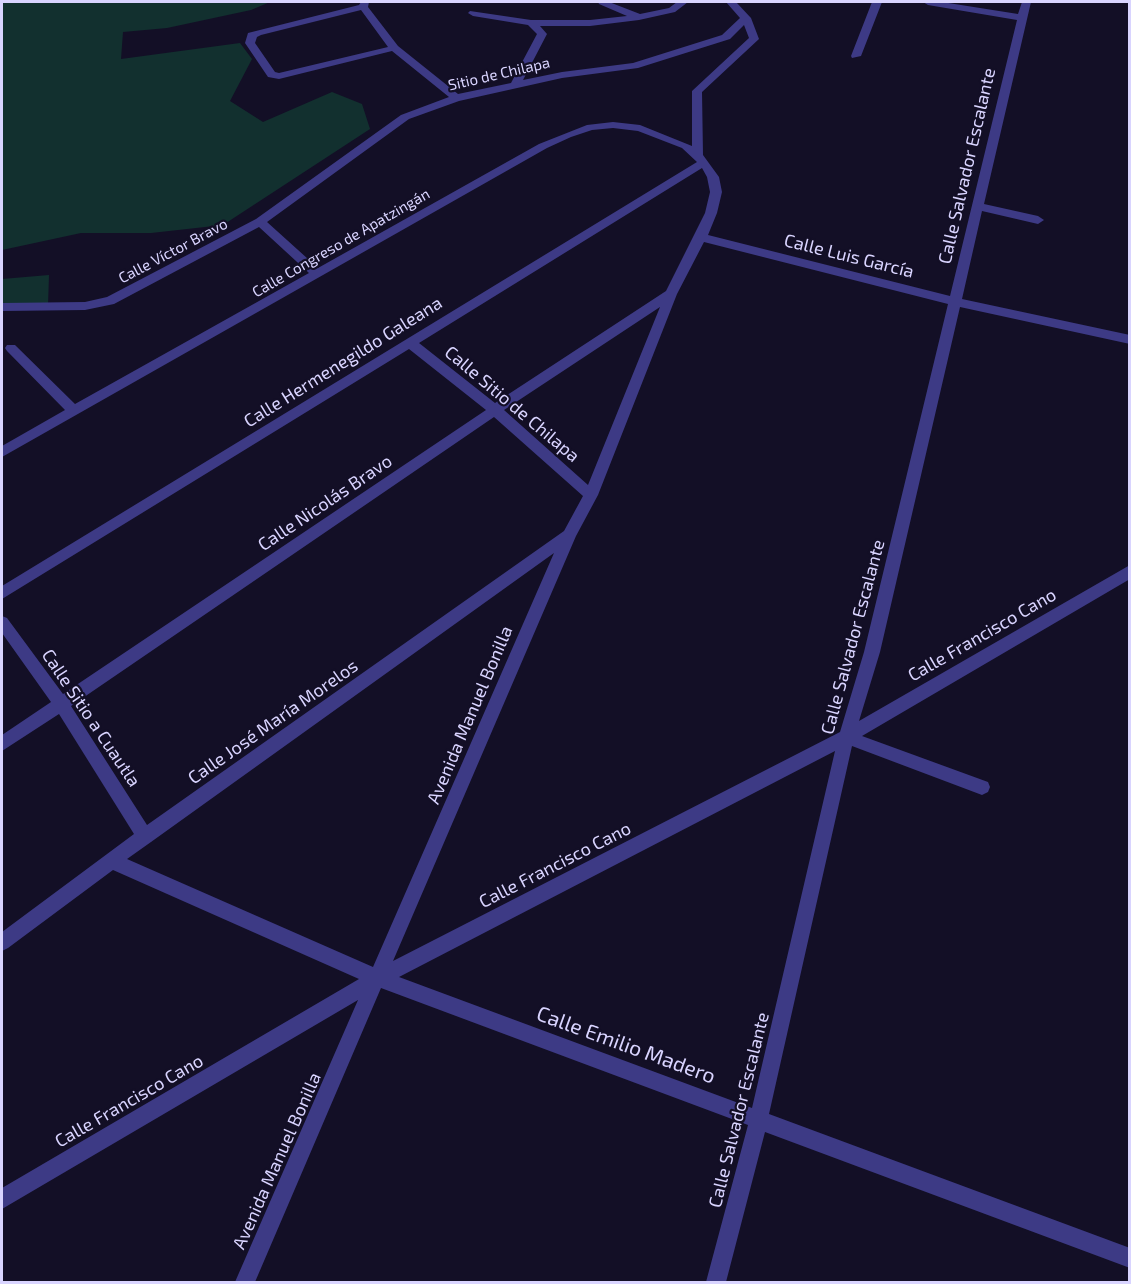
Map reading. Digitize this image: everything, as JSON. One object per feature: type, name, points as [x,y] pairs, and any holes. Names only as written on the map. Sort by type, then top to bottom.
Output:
[{"type":"street","points":[[602,2],[639,17]]},
{"type":"street","points":[[473,13],[531,23],[590,23],[672,10],[683,2]]},
{"type":"street","points":[[730,2],[747,18]]},
{"type":"street","points":[[856,56],[877,2]]},
{"type":"street","points":[[928,2],[1022,18]]},
{"type":"street","name":"Calle Salvador Escalante","points":[[716,1282],[759,1118],[846,737],[872,652],[1026,2]]},
{"type":"street","points":[[394,48],[275,76],[250,42],[252,35],[364,4],[394,48],[456,98]]},
{"type":"street","name":"Sitio de Chilapa","points":[[260,222],[405,117],[456,98],[562,75],[634,66],[726,38],[747,18]]},
{"type":"street","name":"Avenida Manuel Bonilla","points":[[245,1282],[569,535],[591,495],[671,294],[711,213],[716,192],[713,177],[701,159],[697,92],[754,39],[747,18]]},
{"type":"street","points":[[515,86],[542,34],[531,23]]},
{"type":"street","name":"Calle Congreso de Apatzingán","points":[[2,452],[543,146],[591,127],[613,125],[640,128],[686,146],[701,159]]},
{"type":"street","name":"Calle Hermenegildo Galeana","points":[[2,593],[701,159]]},
{"type":"street","points":[[978,206],[1038,220]]},
{"type":"street","points":[[260,222],[317,274]]},
{"type":"street","name":"Calle Víctor Bravo","points":[[2,307],[98,304],[120,297],[260,222]]},
{"type":"street","name":"Calle Luis García","points":[[701,237],[956,302],[1130,340]]},
{"type":"street","name":"Calle Nicolás Bravo","points":[[2,744],[495,410],[671,294]]},
{"type":"street","name":"Calle Sitio de Chilapa","points":[[409,342],[495,410],[591,495]]},
{"type":"street","points":[[11,348],[74,411]]},
{"type":"street","name":"Calle José María Morelos","points":[[2,942],[145,836],[569,535]]},
{"type":"street","name":"Calle Francisco Cano","points":[[2,1199],[378,978],[846,737],[1130,571]]},
{"type":"street","name":"Calle Sitio a Cuautla","points":[[2,622],[62,705],[145,836]]},
{"type":"street","points":[[846,737],[982,787]]},
{"type":"street","name":"Calle Emilio Madero","points":[[112,861],[378,978],[1130,1258]]},
{"type":"green space","points":[[2,2],[270,2],[251,10],[167,28],[123,32],[121,59],[240,43],[252,59],[230,101],[263,122],[332,92],[362,104],[370,129],[223,225],[151,233],[81,233],[2,250]]},
{"type":"green space","points":[[49,275],[48,306],[2,308],[2,279]]}]
